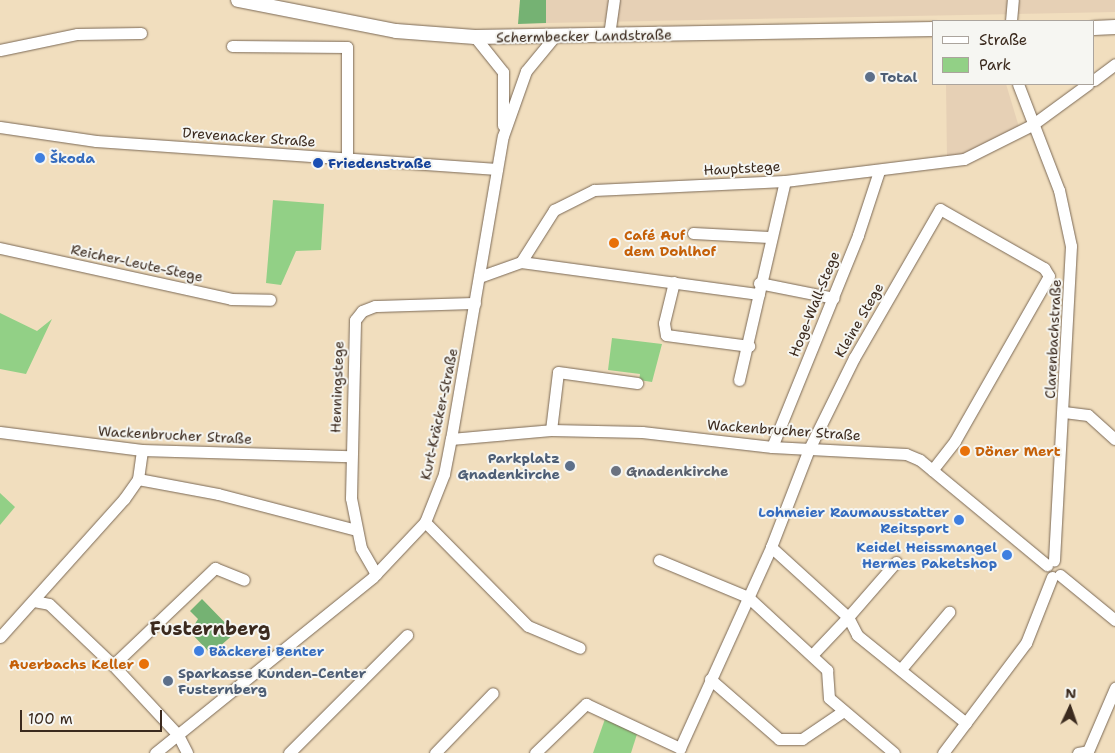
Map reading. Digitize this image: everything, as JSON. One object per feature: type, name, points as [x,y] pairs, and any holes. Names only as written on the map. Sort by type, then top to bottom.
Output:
[{"type":"main road","name":"Schermbecker Landstraße","points":[[243,1],[396,31],[475,37],[932,30]]},
{"type":"main road","points":[[1095,28],[1115,27]]},
{"type":"street","points":[[609,35],[614,0]]},
{"type":"street","points":[[1011,20],[1013,0]]},
{"type":"street","points":[[0,50],[77,34],[141,33]]},
{"type":"street","name":"Kurt-Kräcker-Straße","points":[[155,753],[376,574],[424,522],[444,474],[452,439],[503,136],[526,71],[555,36]]},
{"type":"street","name":"Kurt-Kräcker-Straße","points":[[475,37],[503,72],[503,136]]},
{"type":"street","points":[[232,46],[347,47],[347,159]]},
{"type":"street","points":[[1095,79],[1115,64]]},
{"type":"street","name":"Clarenbachstraße","points":[[1018,85],[1059,190],[1071,246],[1064,412],[1051,563],[1061,565],[1056,576]]},
{"type":"street","points":[[1032,124],[1087,85]]},
{"type":"street","name":"Hauptstege","points":[[521,262],[554,210],[594,190],[785,181],[879,171],[964,159],[1032,124]]},
{"type":"street","name":"Drevenacker Straße","points":[[0,127],[96,140],[497,169]]},
{"type":"street","name":"Hoge-Wall-Stege","points":[[772,447],[834,298],[879,171]]},
{"type":"street","points":[[738,380],[749,346],[769,237],[785,181]]},
{"type":"street","name":"Kleine Stege","points":[[679,750],[771,547],[809,449],[854,358],[940,209],[1048,272],[1048,281],[1000,355],[955,441],[932,470]]},
{"type":"street","points":[[693,233],[769,237]]},
{"type":"street","name":"Reicher-Leute-Stege","points":[[0,248],[231,299],[270,300]]},
{"type":"street","points":[[479,277],[521,262],[669,281],[834,298]]},
{"type":"street","points":[[669,281],[664,323],[666,335],[749,346]]},
{"type":"street","name":"Henningstege","points":[[376,574],[366,562],[356,530],[350,456],[351,360],[355,320],[362,311],[374,306],[475,303]]},
{"type":"street","points":[[551,430],[558,372],[638,383]]},
{"type":"street","points":[[1064,412],[1088,415],[1115,439]]},
{"type":"street","name":"Wackenbrucher Straße","points":[[452,439],[551,430],[670,434],[772,447],[906,454],[932,470],[1051,563]]},
{"type":"street","name":"Wackenbrucher Straße","points":[[0,432],[142,450],[350,456]]},
{"type":"street","points":[[0,637],[34,601],[138,479],[142,450]]},
{"type":"street","points":[[138,479],[218,494],[356,530]]},
{"type":"street","points":[[424,522],[528,626],[580,648]]},
{"type":"street","points":[[771,547],[848,617],[856,635],[966,722]]},
{"type":"street","points":[[659,560],[748,598],[827,670],[829,698],[842,712],[894,753]]},
{"type":"street","points":[[812,655],[896,562]]},
{"type":"street","points":[[113,665],[215,568],[244,580]]},
{"type":"street","points":[[943,753],[1026,643],[1056,576],[1115,620]]},
{"type":"street","points":[[34,601],[49,604],[113,665],[178,735],[187,753]]},
{"type":"street","points":[[901,669],[950,612]]},
{"type":"street","points":[[289,753],[407,635]]},
{"type":"street","points":[[710,679],[779,740],[802,739],[842,712]]},
{"type":"street","points":[[1084,752],[1115,688]]},
{"type":"street","points":[[435,753],[493,693]]},
{"type":"street","points":[[535,753],[586,704],[679,750],[691,753]]},
{"type":"shaded area","points":[[546,0],[1115,0],[1115,12],[546,23]]},
{"type":"shaded area","points":[[946,85],[1006,85],[1019,127],[964,155],[947,158]]},
{"type":"green space","points":[[520,0],[546,0],[546,23],[518,24]]},
{"type":"green space","points":[[273,200],[324,204],[321,250],[296,251],[281,285],[266,283]]},
{"type":"green space","points":[[0,313],[37,331],[52,319],[26,374],[0,369]]},
{"type":"green space","points":[[612,338],[662,344],[652,382],[639,380],[640,374],[608,370]]},
{"type":"green space","points":[[0,493],[15,507],[0,525]]},
{"type":"green space","points":[[202,599],[235,633],[211,654],[190,632],[198,619],[190,611]]},
{"type":"green space","points":[[605,719],[637,734],[631,753],[593,753]]},
{"type":"place","name":"Total","points":[[870,77]]},
{"type":"place","name":"Škoda","points":[[40,158]]},
{"type":"place","name":"Friedenstraße","points":[[318,163]]},
{"type":"place","name":"Café Auf dem Dohlhof","points":[[614,243]]},
{"type":"place","name":"Döner Mert","points":[[965,451]]},
{"type":"place","name":"Parkplatz Gnadenkirche","points":[[570,466]]},
{"type":"place","name":"Gnadenkirche","points":[[616,471]]},
{"type":"place","name":"Lohmeier Raumausstatter Reitsport","points":[[959,520]]},
{"type":"place","name":"Keidel Heissmangel Hermes Paketshop","points":[[1007,555]]},
{"type":"place","name":"Bäckerei Benter","points":[[199,651]]},
{"type":"place","name":"Auerbachs Keller","points":[[144,664]]},
{"type":"place","name":"Sparkasse Kunden-Center Fusternberg","points":[[168,681]]},
{"type":"district","name":"Fusternberg","points":[[210,629]]}]
